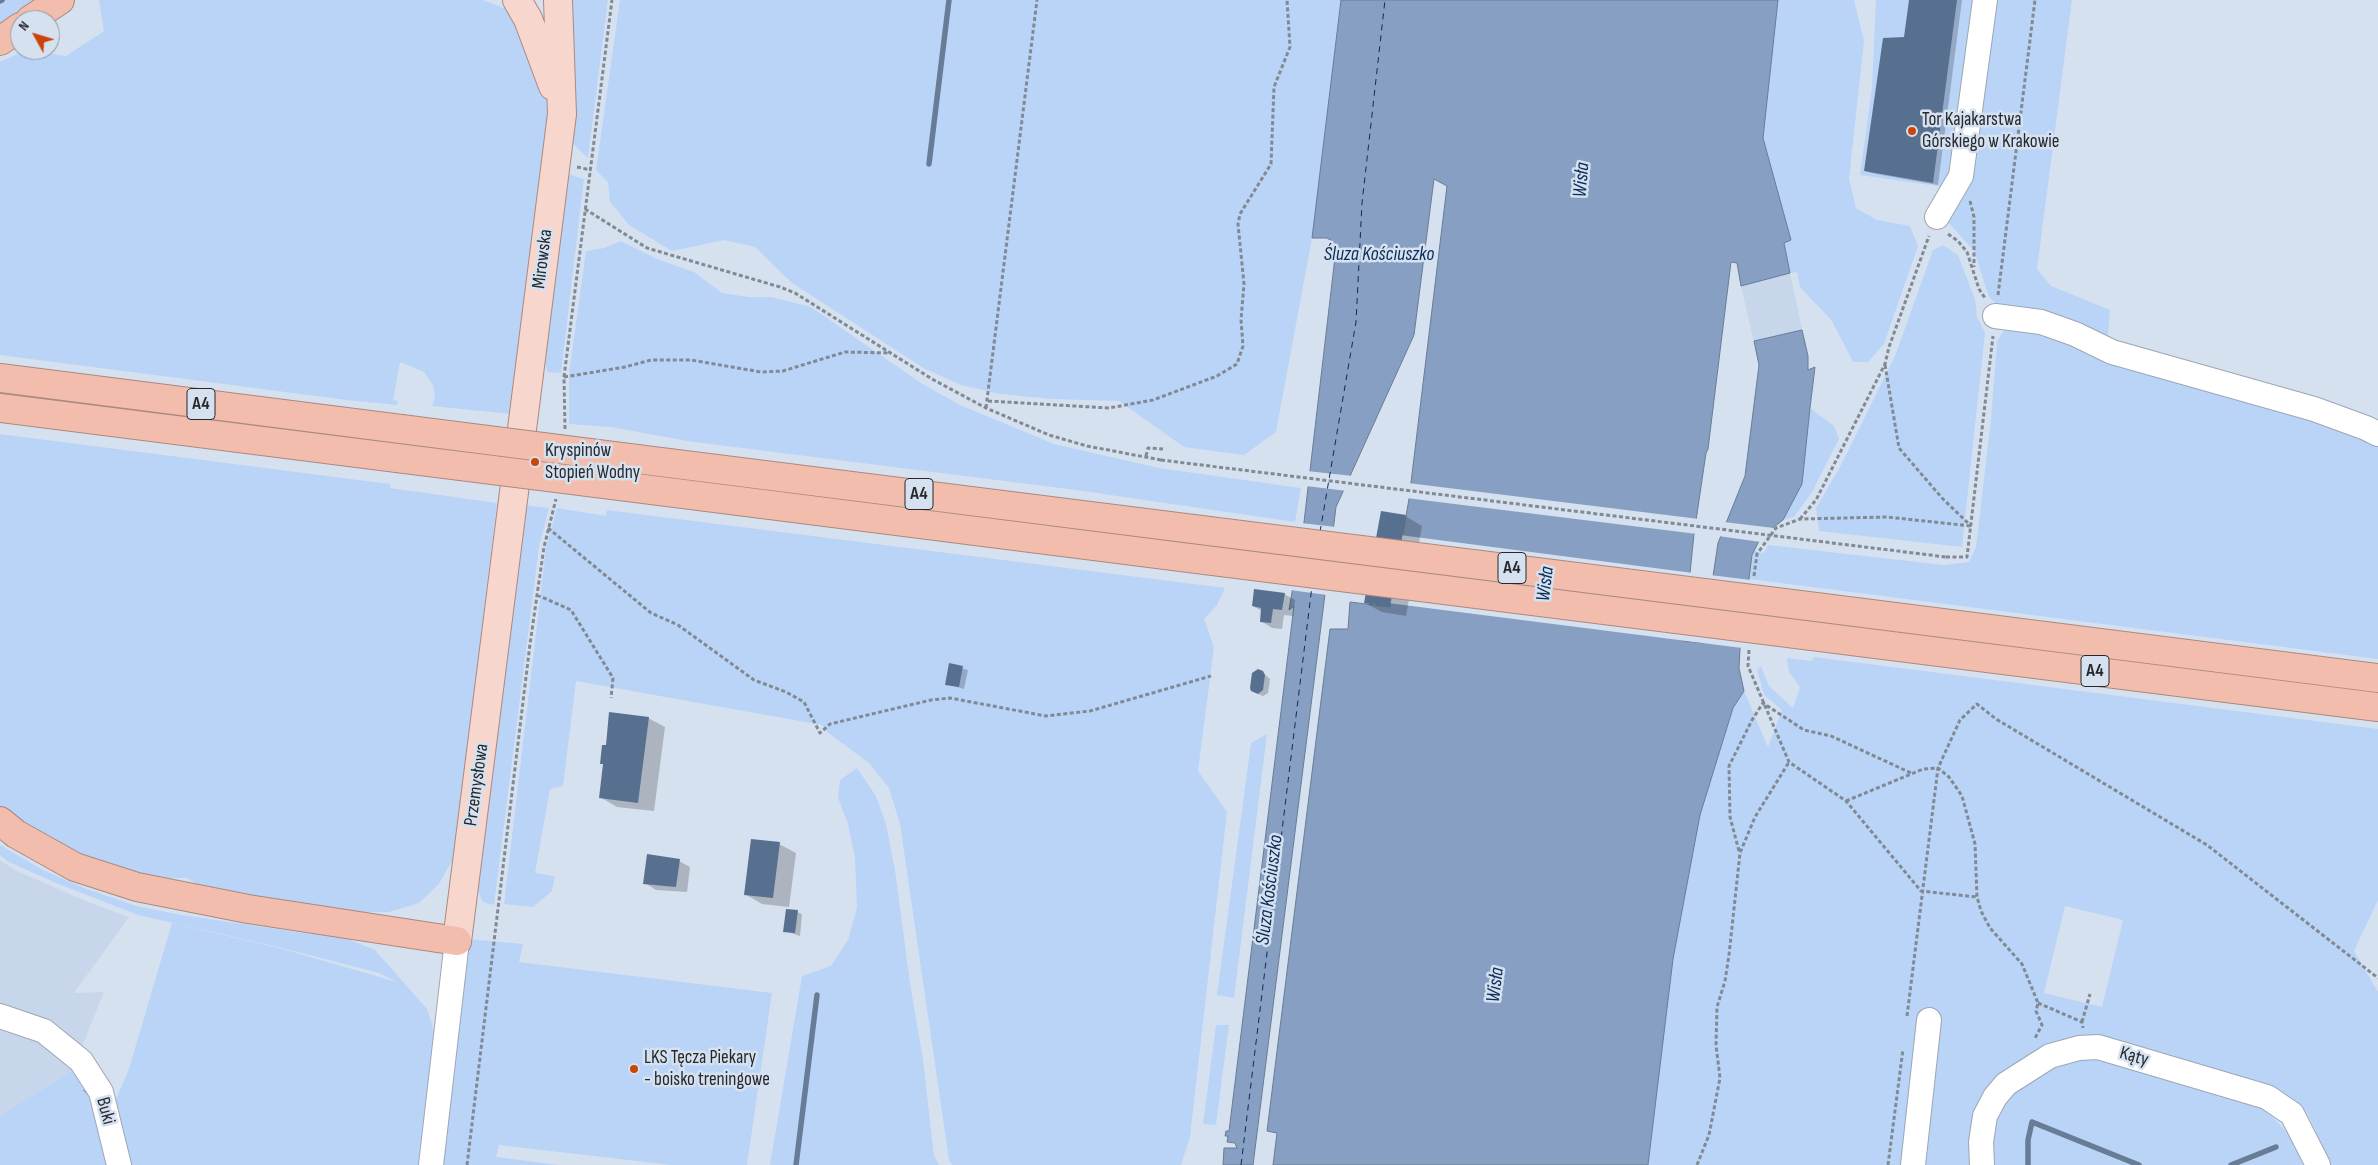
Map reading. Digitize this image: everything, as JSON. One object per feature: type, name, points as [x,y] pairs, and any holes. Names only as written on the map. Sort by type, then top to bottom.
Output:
[{"type":"highway","points":[[45,10],[60,0]]},
{"type":"highway","name":"A4","points":[[0,378],[2378,678]]},
{"type":"highway","name":"A4","points":[[0,408],[2378,707]]},
{"type":"highway","points":[[0,822],[16,834],[75,867],[137,887],[248,909],[457,941]]},
{"type":"main road","name":"Mirowska","points":[[517,0],[532,27],[562,114]]},
{"type":"main road","name":"Mirowska","points":[[525,405],[562,114],[558,0]]},
{"type":"main road","name":"Przemysłowa","points":[[457,941],[525,405]]},
{"type":"street","points":[[1935,220],[1961,176],[1986,0]]},
{"type":"street","points":[[1995,316],[2041,322],[2075,334],[2112,352],[2314,409],[2378,434]]},
{"type":"street","name":"Przemysłowa","points":[[431,1165],[457,941]]},
{"type":"street","name":"Buki","points":[[0,1016],[44,1031],[81,1061],[101,1092],[118,1165]]},
{"type":"street","points":[[1913,1165],[1929,1020]]},
{"type":"street","name":"Kąty","points":[[1982,1165],[1981,1142],[1986,1116],[1995,1097],[2006,1084],[2050,1056],[2088,1047],[2106,1049],[2267,1097],[2292,1114],[2318,1165]]},
{"type":"path","points":[[564,435],[564,376],[612,0]]},
{"type":"path","points":[[986,408],[1037,0]]},
{"type":"path","points":[[988,401],[1109,408],[1152,400],[1217,376],[1237,364],[1243,346],[1241,320],[1244,284],[1238,224],[1240,214],[1271,164],[1274,87],[1290,47],[1287,0]]},
{"type":"path","points":[[586,209],[647,248],[780,286],[809,300],[932,380],[986,408],[1049,435],[1087,446],[1161,460],[1946,557],[1968,557],[1995,316],[2035,0]]},
{"type":"path","points":[[1961,176],[1974,217],[1974,270]]},
{"type":"path","points":[[1800,519],[1816,500],[1885,364],[1889,346],[1935,220],[1967,252],[1979,290],[1995,316]]},
{"type":"path","points":[[564,376],[625,367],[651,360],[691,360],[761,372],[783,370],[845,352],[891,353]]},
{"type":"path","points":[[1885,364],[1899,448],[1942,498],[1972,526]]},
{"type":"path","points":[[1146,456],[1148,448],[1163,449]]},
{"type":"path","points":[[467,1165],[538,595],[548,528],[557,489]]},
{"type":"path","points":[[1757,554],[1776,528],[1800,519],[1887,517],[1972,526]]},
{"type":"path","points":[[548,528],[651,613],[678,625],[754,680],[786,692],[804,702],[820,732],[830,724],[931,700],[950,698],[1046,716],[1090,711],[1212,676]]},
{"type":"path","points":[[538,595],[571,610],[613,678],[611,698]]},
{"type":"path","points":[[1748,666],[1788,762],[1846,801],[1921,891],[1978,896]]},
{"type":"path","points":[[1762,703],[1804,730],[1831,736],[1912,774]]},
{"type":"path","points":[[1740,853],[1730,817],[1730,766],[1762,703]]},
{"type":"path","points":[[1921,891],[1938,768],[1960,720],[1977,704],[1996,719],[2207,845],[2378,978]]},
{"type":"path","points":[[1697,1165],[1710,1135],[1720,1078],[1716,1045],[1717,1007],[1725,982],[1733,929],[1740,853],[1755,817],[1788,762]]},
{"type":"path","points":[[1846,801],[1922,769],[1938,768],[1949,777],[1962,796],[1975,844],[1978,896],[1981,911],[1990,928],[2022,964],[2038,1002],[2036,1012],[2042,1025],[2030,1048]]},
{"type":"path","points":[[2088,1047],[2082,1022],[2090,994]]},
{"type":"path","points":[[2038,1002],[2082,1022]]},
{"type":"shaded area","points":[[0,0],[35,0],[22,10],[10,10],[10,19],[0,27]]},
{"type":"shaded area","points":[[483,0],[511,11],[547,88],[550,120],[542,156],[510,414],[432,406],[435,397],[433,385],[424,372],[400,362],[393,400],[398,401],[397,405],[0,355],[0,62],[10,57],[10,60],[60,60],[60,55],[66,56],[104,31],[99,1]]},
{"type":"shaded area","points":[[561,0],[608,0],[588,158],[569,140]]},
{"type":"shaded area","points":[[620,0],[1341,0],[1312,238],[1276,432],[1244,455],[1184,447],[1119,401],[1052,399],[1000,394],[961,385],[925,369],[792,283],[755,247],[724,240],[672,251],[629,225],[610,202],[608,182],[596,170]]},
{"type":"shaded area","points":[[1778,0],[1854,0],[1864,41],[1849,179],[1856,208],[1877,220],[1910,226],[1918,246],[1884,344],[1868,362],[1853,362],[1832,321],[1800,287],[1797,272],[1790,273],[1784,243],[1791,240],[1763,138]]},
{"type":"shaded area","name":"Tor Kajakarstwa Górskiego w Krakowie","points":[[1876,0],[1978,0],[1952,173],[1944,187],[1860,175],[1872,88]]},
{"type":"shaded area","points":[[1991,0],[2072,0],[2037,269],[2051,286],[2110,310],[2107,350],[2007,313],[1989,297],[1974,251],[1946,220]]},
{"type":"shaded area","points":[[565,173],[584,179],[561,373],[548,372],[542,357]]},
{"type":"shaded area","points":[[621,241],[657,259],[694,272],[722,293],[749,297],[771,297],[811,307],[921,383],[960,405],[1054,444],[1159,468],[1301,488],[1295,522],[1076,490],[687,441],[611,427],[569,424],[569,374],[586,251],[604,248]]},
{"type":"shaded area","points":[[1943,245],[1958,255],[1975,299],[1977,317],[1985,333],[1962,547],[1819,531],[1816,508],[1840,467],[1895,356],[1933,250]]},
{"type":"shaded area","points":[[1790,273],[1808,356],[1759,365],[1741,286]]},
{"type":"shaded area","points":[[2004,330],[2038,330],[2296,410],[2378,443],[2378,659],[1749,579],[1753,551],[1764,553],[1768,545],[1944,565],[1969,562],[1976,547],[1991,419],[1997,342]]},
{"type":"shaded area","points":[[1810,408],[1834,426],[1839,439],[1812,492],[1794,517],[1783,520],[1802,484]]},
{"type":"shaded area","points":[[0,434],[390,484],[390,488],[497,503],[453,859],[439,884],[419,903],[389,912],[340,912],[211,892],[187,878],[142,878],[87,859],[20,823],[0,807]]},
{"type":"shaded area","points":[[524,505],[549,508],[539,547],[494,905],[483,902],[476,887]]},
{"type":"shaded area","points":[[557,508],[606,516],[607,510],[1225,588],[1217,605],[1204,619],[1214,647],[1198,771],[1227,812],[1190,1137],[1181,1165],[952,1165],[949,1160],[900,824],[889,788],[869,763],[827,732],[822,725],[576,681],[563,786],[550,789],[535,873],[555,876],[552,891],[533,907],[504,904],[546,548]]},
{"type":"shaded area","points":[[1814,657],[2378,729],[2378,900],[2354,951],[2378,992],[2378,1165],[2327,1165],[2315,1129],[2306,1111],[2267,1087],[2093,1037],[2002,1075],[1974,1165],[1648,1165],[1673,959],[1700,815],[1733,708],[1744,691],[1768,747],[1782,710],[1764,695],[1757,670],[1761,666],[1769,686],[1793,708],[1800,687],[1789,672],[1787,658],[1812,661]],"holes":[[[2065,906],[2123,920],[2102,1007],[2044,993]]]},
{"type":"shaded area","points":[[1267,734],[1234,998],[1217,995],[1251,743]]},
{"type":"shaded area","points":[[857,768],[876,796],[886,824],[895,870],[910,983],[923,1060],[934,1156],[939,1165],[770,1165],[802,976],[831,966],[848,940],[857,908],[855,858],[848,824],[838,798],[840,780]]},
{"type":"shaded area","points":[[0,845],[43,870],[84,888],[136,906],[182,915],[310,934],[340,936],[375,950],[427,1009],[434,1031],[418,1165],[129,1165],[115,1101],[128,1072],[172,923],[283,949],[397,982],[379,973],[282,948],[138,915],[56,883],[7,861],[0,855]]},
{"type":"shaded area","points":[[0,860],[15,870],[88,902],[129,917],[74,993],[104,992],[72,1071],[0,1117]]},
{"type":"shaded area","name":"LKS Tęcza Piekary - boisko treningowe","points":[[469,939],[523,944],[519,962],[772,993],[747,1165],[671,1165],[499,1145],[496,1157],[559,1165],[441,1165]]},
{"type":"shaded area","points":[[1216,1025],[1229,1025],[1216,1125],[1203,1124]]},
{"type":"shaded area","points":[[2100,1057],[2250,1101],[2270,1114],[2291,1137],[2303,1165],[1993,1165],[1991,1125],[1999,1106],[2016,1088],[2056,1062]]},
{"type":"shaded area","points":[[72,1071],[89,1097],[108,1165],[0,1165],[0,1116]]},
{"type":"water","points":[[1341,0],[1778,0],[1763,138],[1791,240],[1784,243],[1790,273],[1741,286],[1737,263],[1731,262],[1708,449],[1694,534],[1683,641],[1703,643],[1718,543],[1745,476],[1759,365],[1754,341],[1802,330],[1808,356],[1808,370],[1815,367],[1802,484],[1783,520],[1761,537],[1752,555],[1740,649],[1739,668],[1744,691],[1733,708],[1700,815],[1673,959],[1648,1165],[1273,1165],[1277,1133],[1267,1131],[1330,629],[1348,629],[1350,602],[1390,607],[1409,499],[1447,186],[1434,179],[1414,335],[1336,507],[1253,1165],[1223,1165],[1224,1148],[1237,1148],[1235,1143],[1227,1142],[1228,1136],[1225,1136],[1226,1131],[1229,1131],[1294,606],[1289,610],[1304,522],[1335,257],[1332,241],[1327,238],[1312,238]]},
{"type":"pier","points":[[1307,471],[1353,476],[1347,491],[1306,486]]},
{"type":"pier","points":[[1408,483],[1699,519],[1697,534],[1406,498]]},
{"type":"pier","points":[[1724,522],[1774,528],[1761,542],[1718,536]]},
{"type":"pier","points":[[1301,523],[1336,527],[1327,595],[1290,590]]},
{"type":"pier","points":[[1400,535],[1693,573],[1686,639],[1701,641],[1710,575],[1751,580],[1742,648],[1388,603]]},
{"type":"building","name":"Tor Kajakarstwa Górskiego w Krakowie","points":[[1909,0],[1957,0],[1933,183],[1864,171],[1883,38],[1904,37]]},
{"type":"building","points":[[1381,511],[1406,515],[1390,607],[1364,603]]},
{"type":"building","points":[[1254,589],[1285,593],[1282,610],[1273,609],[1271,623],[1260,622],[1261,608],[1252,606]]},
{"type":"building","points":[[949,663],[963,666],[959,687],[945,685]]},
{"type":"building","points":[[1258,669],[1263,671],[1265,675],[1263,690],[1258,694],[1251,691],[1250,688],[1252,673]]},
{"type":"building","points":[[609,712],[649,717],[638,803],[599,798],[603,764],[600,764],[602,745],[606,745]]},
{"type":"building","points":[[751,839],[780,842],[773,898],[744,895]]},
{"type":"building","points":[[647,854],[680,859],[676,887],[643,884]]},
{"type":"building","points":[[786,909],[798,910],[795,933],[783,932]]},
{"type":"waterway","points":[[929,164],[949,0]]},
{"type":"waterway","points":[[796,1165],[817,995]]},
{"type":"waterway","points":[[2028,1165],[2028,1140],[2032,1122],[2139,1165]]},
{"type":"waterway","points":[[2231,1165],[2276,1147]]},
{"type":"ferry route","points":[[1320,532],[1356,322],[1362,203],[1385,0]]},
{"type":"ferry route","points":[[1241,1165],[1312,586]]},
{"type":"place","name":"Tor Kajakarstwa Górskiego w Krakowie","points":[[1912,131]]},
{"type":"place","name":"Kryspinów Stopień Wodny","points":[[535,462]]},
{"type":"place","name":"LKS Tęcza Piekary - boisko treningowe","points":[[634,1069]]},
{"type":"water label","name":"Wisła","points":[[1582,180]]},
{"type":"water label","name":"Śluza Kościuszko","points":[[1379,255]]},
{"type":"water label","name":"Wisła","points":[[1546,584]]},
{"type":"water label","name":"Śluza Kościuszko","points":[[1270,890]]},
{"type":"water label","name":"Wisła","points":[[1496,985]]}]
